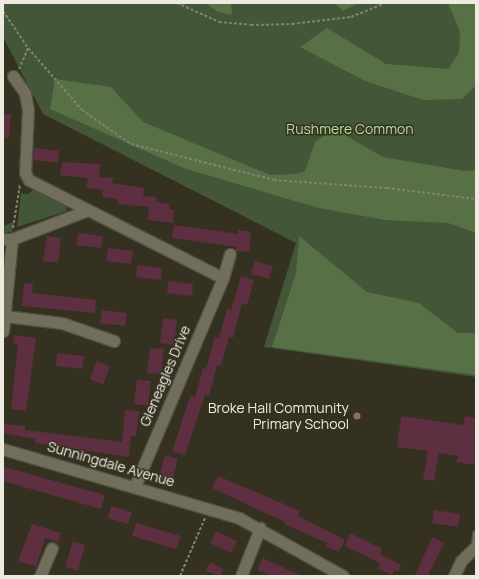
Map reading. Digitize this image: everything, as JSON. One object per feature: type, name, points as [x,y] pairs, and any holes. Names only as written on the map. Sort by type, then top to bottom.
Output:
[{"type":"street","points":[[13,76],[25,92],[28,110],[25,173],[29,180],[223,278]]},
{"type":"street","points":[[3,331],[8,239],[88,210]]},
{"type":"street","name":"Gleneagles Drive","points":[[135,486],[223,278],[230,254]]},
{"type":"street","points":[[5,316],[62,323],[114,341]]},
{"type":"street","name":"Sunningdale Avenue","points":[[3,448],[210,508],[260,528],[343,576]]},
{"type":"street","points":[[241,576],[260,528]]},
{"type":"street","points":[[454,576],[461,561],[476,547]]},
{"type":"street","points":[[40,576],[52,548]]},
{"type":"lane","points":[[476,534],[476,547]]},
{"type":"path","points":[[177,3],[220,22],[251,25],[292,24],[351,17],[385,3]]},
{"type":"path","points":[[3,11],[28,48],[82,110],[131,144],[274,180],[387,188],[476,199]]},
{"type":"path","points":[[13,76],[23,65],[28,48]]},
{"type":"path","points":[[8,239],[19,188],[25,173]]},
{"type":"path","points":[[180,576],[210,508]]},
{"type":"green space","name":"Rushmere Common","points":[[3,3],[476,3],[476,377],[264,347],[296,243],[43,114],[3,37]]},
{"type":"green space","points":[[205,3],[231,3],[232,15],[218,12]]},
{"type":"green space","points":[[334,3],[359,3],[343,11]]},
{"type":"green space","points":[[448,3],[476,3],[476,85],[462,99],[423,100],[365,81],[300,47],[327,28],[386,64],[448,69],[459,53],[460,32]]},
{"type":"green space","points":[[55,79],[111,87],[143,122],[270,175],[296,174],[305,171],[315,142],[334,129],[383,157],[464,171],[476,170],[476,233],[448,223],[385,220],[319,208],[186,169],[50,109]]},
{"type":"green space","points":[[36,188],[66,203],[67,211],[17,227],[21,193],[28,194]]},
{"type":"green space","points":[[14,222],[12,232],[3,233],[3,226]]},
{"type":"green space","points":[[299,236],[367,292],[419,303],[458,333],[476,333],[476,375],[272,347],[296,273]]},
{"type":"building","points":[[3,114],[11,115],[9,138],[3,138]]},
{"type":"building","points":[[34,148],[59,151],[58,163],[33,160]]},
{"type":"building","points":[[62,162],[100,164],[99,177],[113,178],[112,183],[144,188],[143,196],[157,197],[156,202],[169,204],[169,209],[174,210],[173,223],[148,220],[149,207],[117,204],[118,199],[102,197],[103,190],[86,188],[88,178],[60,175]]},
{"type":"building","points":[[174,225],[238,234],[238,230],[251,232],[249,252],[236,251],[236,247],[172,238]]},
{"type":"building","points":[[78,233],[103,236],[101,248],[76,245]]},
{"type":"building","points":[[47,236],[61,238],[58,263],[43,261]]},
{"type":"building","points":[[108,248],[133,251],[131,264],[106,261]]},
{"type":"building","points":[[255,261],[273,266],[269,279],[251,274]]},
{"type":"building","points":[[137,265],[162,268],[161,280],[136,277]]},
{"type":"building","points":[[241,276],[254,280],[247,305],[242,304],[233,338],[229,337],[221,366],[217,365],[209,396],[205,395],[185,455],[172,452],[190,396],[195,397],[203,368],[206,369],[215,337],[219,338],[227,309],[231,311]]},
{"type":"building","points":[[168,281],[193,284],[192,296],[167,293]]},
{"type":"building","points":[[24,283],[33,284],[32,293],[96,300],[95,313],[22,306]]},
{"type":"building","points":[[102,310],[127,313],[125,326],[100,323]]},
{"type":"building","points":[[163,318],[177,320],[174,345],[160,343]]},
{"type":"building","points":[[14,335],[36,338],[26,411],[11,409],[18,344],[13,343]]},
{"type":"building","points":[[150,348],[164,349],[161,374],[147,373]]},
{"type":"building","points":[[57,353],[84,356],[82,369],[56,366]]},
{"type":"building","points":[[97,361],[110,366],[103,385],[90,379]]},
{"type":"building","points":[[137,380],[151,381],[148,406],[134,404]]},
{"type":"building","points":[[125,410],[139,411],[136,436],[131,436],[129,457],[35,443],[35,439],[3,433],[3,424],[25,426],[25,430],[122,442]]},
{"type":"building","points":[[401,416],[463,425],[465,416],[476,418],[476,465],[456,462],[458,456],[439,453],[434,481],[423,479],[428,451],[397,447]]},
{"type":"building","points":[[165,455],[178,459],[171,485],[158,481]]},
{"type":"building","points":[[4,467],[105,495],[101,509],[3,481]]},
{"type":"building","points":[[218,476],[300,511],[298,516],[345,540],[339,552],[326,546],[327,543],[284,524],[285,522],[212,488]]},
{"type":"building","points":[[111,506],[132,512],[128,524],[108,518]]},
{"type":"building","points":[[434,510],[460,514],[458,527],[432,523]]},
{"type":"building","points":[[136,523],[181,536],[176,549],[132,536]]},
{"type":"building","points":[[32,524],[61,533],[59,542],[45,538],[36,567],[18,561]]},
{"type":"building","points":[[216,531],[237,541],[231,553],[210,543]]},
{"type":"building","points":[[350,533],[382,549],[380,554],[401,565],[398,572],[395,570],[392,575],[378,569],[380,563],[345,546]]},
{"type":"building","points":[[432,537],[444,543],[428,576],[415,576]]},
{"type":"building","points":[[73,541],[85,545],[78,571],[65,567]]},
{"type":"building","points":[[263,558],[302,576],[271,576],[257,570]]},
{"type":"building","points":[[210,562],[224,569],[220,576],[205,571]]},
{"type":"place","name":"Broke Hall Community Primary School","points":[[357,416]]}]
